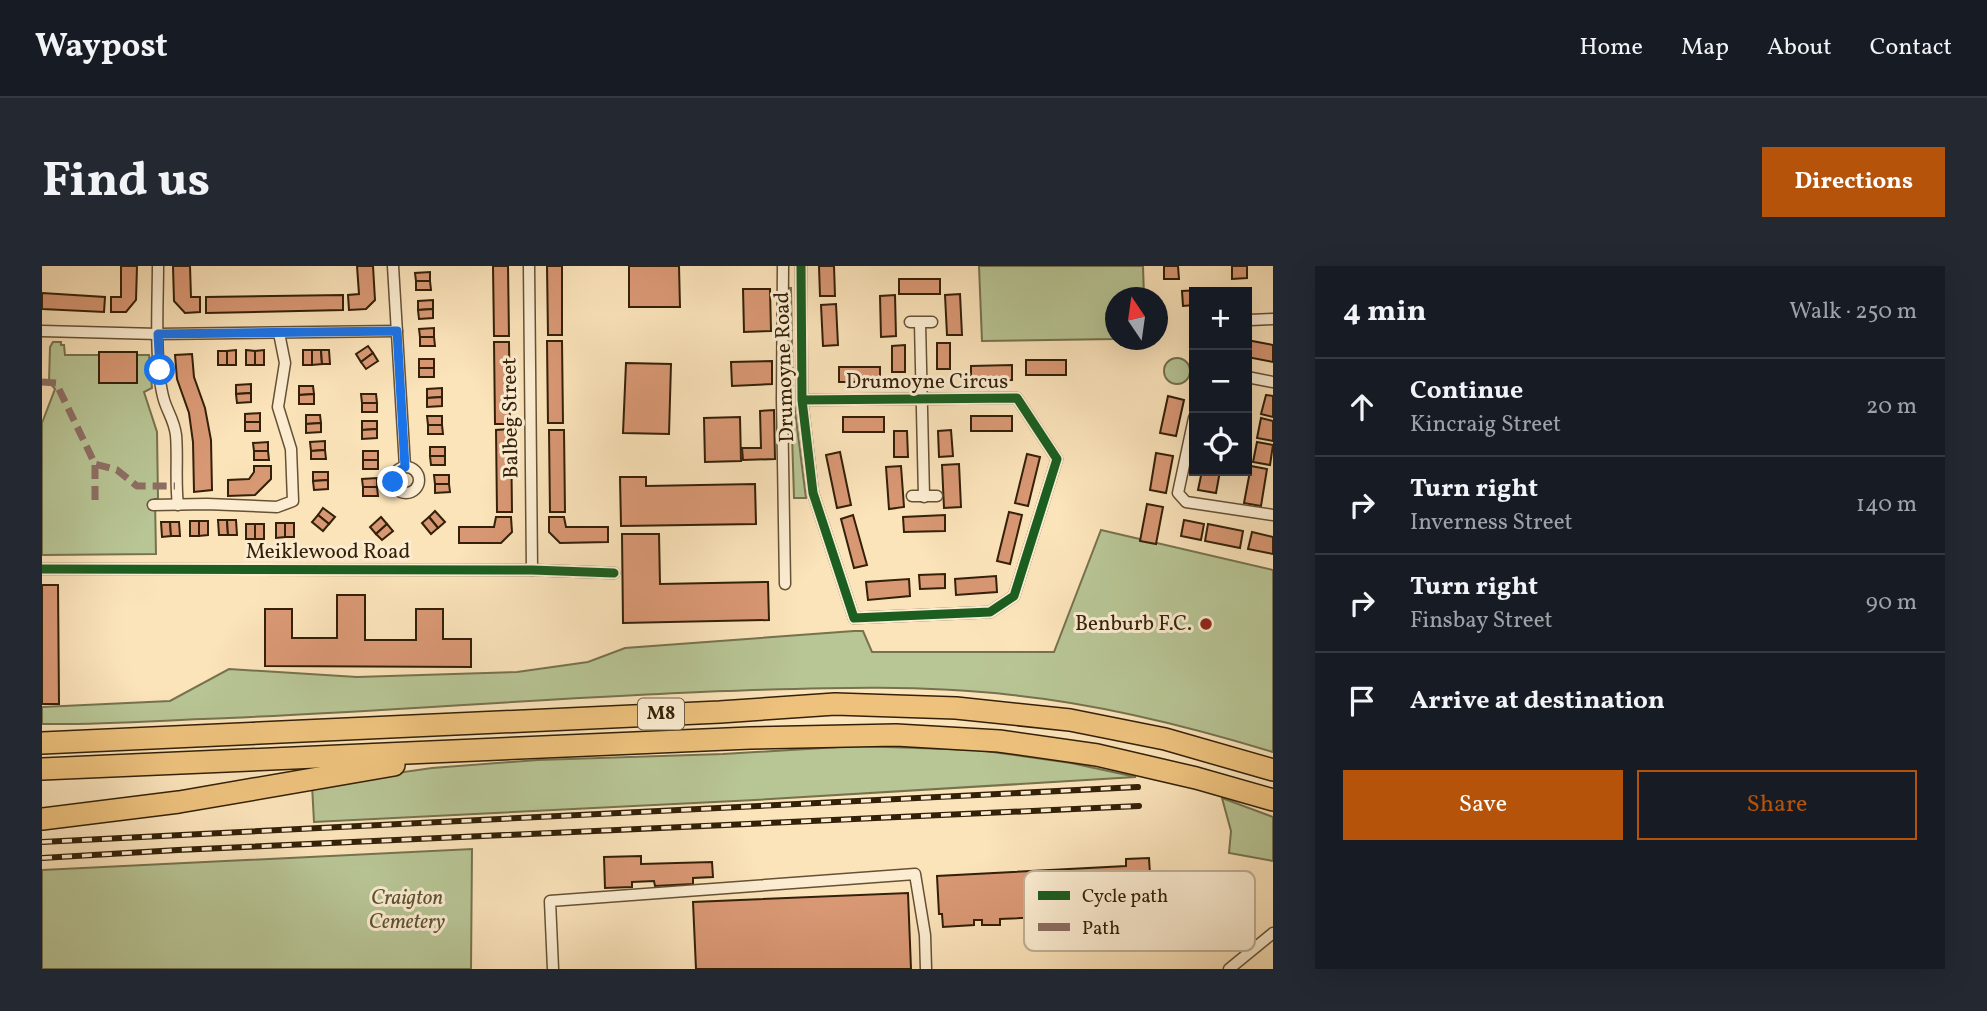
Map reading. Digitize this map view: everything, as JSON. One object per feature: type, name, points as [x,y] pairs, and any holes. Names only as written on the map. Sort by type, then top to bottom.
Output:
[{"type":"highway","name":"M8","points":[[42,743],[720,712],[835,704],[956,708],[1057,718],[1164,739],[1273,769]]},
{"type":"highway","name":"M8","points":[[42,769],[834,735],[958,738],[1052,747],[1097,755],[1196,778],[1273,800]]},
{"type":"highway","points":[[42,819],[179,802],[383,766],[493,751]]},
{"type":"street","points":[[158,266],[158,334],[164,400],[173,417],[176,439],[175,486],[178,505]]},
{"type":"street","points":[[393,266],[405,467]]},
{"type":"street","name":"Balbeg Street","points":[[529,266],[532,570]]},
{"type":"street","name":"Drumoyne Road","points":[[783,266],[785,584]]},
{"type":"street","name":"Drumoyne Road","points":[[801,266],[802,400],[813,493],[855,618],[990,612]]},
{"type":"street","points":[[921,322],[922,398],[918,496],[937,496]]},
{"type":"street","points":[[42,331],[158,334],[397,331]]},
{"type":"street","points":[[153,505],[277,507],[293,500],[291,449],[278,407],[285,363],[279,333]]},
{"type":"street","points":[[1252,378],[1273,382]]},
{"type":"street","name":"Drumoyne Circus","points":[[802,400],[1017,398],[1057,459],[1032,546],[1014,596],[990,612]]},
{"type":"street","points":[[1189,441],[1178,493],[1186,502],[1273,515]]},
{"type":"street","name":"Meiklewood Road","points":[[42,569],[532,570],[614,573]]},
{"type":"street","points":[[553,969],[550,901],[915,874],[925,935],[926,969]]},
{"type":"street","points":[[1255,948],[1273,933]]},
{"type":"street","points":[[1229,969],[1251,951]]},
{"type":"green space","points":[[979,266],[1143,266],[1144,287],[1105,287],[1105,339],[982,341]]},
{"type":"green space","points":[[788,288],[791,288],[793,396],[789,396]]},
{"type":"green space","points":[[53,342],[61,342],[61,345],[64,345],[65,355],[149,355],[152,388],[144,392],[157,432],[156,554],[42,555],[42,423],[55,389],[49,382],[50,347]]},
{"type":"green space","points":[[1177,358],[1186,362],[1189,376],[1186,380],[1177,384],[1168,380],[1164,371],[1168,362]]},
{"type":"green space","points":[[791,403],[794,403],[806,498],[794,498]]},
{"type":"green space","points":[[1101,530],[1273,570],[1273,752],[1177,725],[1078,704],[977,692],[905,688],[726,691],[291,715],[42,724],[42,707],[170,701],[229,669],[357,677],[517,672],[588,662],[625,648],[854,631],[863,631],[872,652],[1054,652]]},
{"type":"green space","points":[[856,746],[978,750],[1071,763],[1136,777],[755,800],[314,822],[312,785],[432,768],[538,760],[723,754]]},
{"type":"green space","points":[[1222,798],[1273,817],[1273,861],[1229,853],[1231,831]]},
{"type":"green space","name":"Craigton Cemetery","points":[[472,849],[471,969],[42,969],[42,870]]},
{"type":"building","points":[[121,266],[137,266],[136,300],[126,312],[111,312],[111,297],[121,297]]},
{"type":"building","points":[[173,266],[190,266],[191,297],[200,297],[200,312],[185,313],[174,301]]},
{"type":"building","points":[[357,266],[373,266],[375,300],[366,309],[349,310],[348,295],[359,294]]},
{"type":"building","points":[[493,266],[508,266],[509,336],[494,336]]},
{"type":"building","points":[[547,266],[562,266],[562,335],[548,335]]},
{"type":"building","points":[[629,266],[679,266],[680,307],[629,307]]},
{"type":"building","points":[[819,266],[834,266],[835,296],[820,296]]},
{"type":"building","points":[[1164,266],[1178,266],[1179,279],[1164,279]]},
{"type":"building","points":[[1232,266],[1247,266],[1247,278],[1232,279]]},
{"type":"building","points":[[430,272],[430,281],[416,281],[415,273]]},
{"type":"building","points":[[899,279],[940,279],[940,294],[899,294]]},
{"type":"building","points":[[416,281],[430,281],[431,290],[416,290]]},
{"type":"building","points":[[743,289],[770,289],[771,331],[744,332]]},
{"type":"building","points":[[1182,291],[1189,291],[1189,305],[1183,306]]},
{"type":"building","points":[[42,293],[105,297],[104,312],[42,309]]},
{"type":"building","points":[[960,294],[962,335],[947,335],[945,295]]},
{"type":"building","points":[[343,295],[343,310],[206,313],[206,297]]},
{"type":"building","points":[[895,295],[896,336],[881,337],[880,296]]},
{"type":"building","points":[[433,300],[433,309],[418,310],[418,301]]},
{"type":"building","points":[[836,304],[838,345],[823,346],[821,305]]},
{"type":"building","points":[[433,309],[433,318],[419,319],[418,310]]},
{"type":"building","points":[[434,328],[434,337],[420,337],[419,329]]},
{"type":"building","points":[[420,337],[434,337],[435,346],[420,346]]},
{"type":"building","points":[[547,341],[562,341],[563,423],[548,423]]},
{"type":"building","points":[[1252,341],[1273,345],[1273,362],[1252,358]]},
{"type":"building","points":[[494,342],[509,342],[510,424],[495,424]]},
{"type":"building","points":[[937,343],[950,343],[950,369],[937,369]]},
{"type":"building","points":[[905,345],[905,372],[892,372],[892,346]]},
{"type":"building","points":[[368,346],[373,353],[361,362],[356,354]]},
{"type":"building","points":[[236,350],[236,365],[227,365],[227,351]]},
{"type":"building","points":[[246,350],[255,351],[255,365],[246,365]]},
{"type":"building","points":[[264,350],[264,365],[255,365],[255,351]]},
{"type":"building","points":[[303,350],[312,350],[312,365],[303,365]]},
{"type":"building","points":[[312,350],[321,350],[322,364],[312,365]]},
{"type":"building","points":[[321,350],[329,350],[330,364],[322,364]]},
{"type":"building","points":[[218,351],[227,351],[227,365],[218,365]]},
{"type":"building","points":[[99,352],[137,352],[137,383],[99,383]]},
{"type":"building","points":[[373,353],[378,361],[366,369],[361,362]]},
{"type":"building","points":[[192,354],[194,377],[205,408],[211,440],[212,490],[194,492],[193,442],[189,413],[177,379],[175,355]]},
{"type":"building","points":[[419,359],[434,359],[434,368],[419,368]]},
{"type":"building","points":[[1026,360],[1066,360],[1066,375],[1026,375]]},
{"type":"building","points":[[772,361],[772,384],[732,386],[731,362]]},
{"type":"building","points":[[626,363],[671,364],[669,434],[623,433]]},
{"type":"building","points":[[1012,365],[1012,380],[971,381],[971,366]]},
{"type":"building","points":[[839,367],[880,367],[880,382],[839,382]]},
{"type":"building","points":[[419,368],[434,368],[434,377],[419,377]]},
{"type":"building","points":[[251,384],[251,393],[236,394],[236,385]]},
{"type":"building","points":[[299,386],[313,386],[314,394],[299,395]]},
{"type":"building","points":[[442,388],[442,397],[427,398],[427,389]]},
{"type":"building","points":[[251,393],[251,402],[237,403],[236,394]]},
{"type":"building","points":[[314,394],[314,404],[299,404],[299,395]]},
{"type":"building","points":[[361,394],[376,394],[377,403],[362,403]]},
{"type":"building","points":[[1266,395],[1273,396],[1273,417],[1261,414]]},
{"type":"building","points":[[1168,396],[1184,400],[1176,436],[1160,433]]},
{"type":"building","points":[[442,397],[442,406],[427,407],[427,398]]},
{"type":"building","points":[[362,403],[377,403],[377,412],[362,412]]},
{"type":"building","points":[[774,410],[775,459],[743,460],[742,448],[761,448],[760,411]]},
{"type":"building","points":[[260,413],[260,422],[245,422],[245,414]]},
{"type":"building","points":[[306,415],[320,415],[321,423],[306,424]]},
{"type":"building","points":[[427,416],[442,416],[442,425],[428,425]]},
{"type":"building","points":[[971,416],[1012,416],[1012,431],[971,431]]},
{"type":"building","points":[[740,417],[741,461],[705,462],[704,418]]},
{"type":"building","points":[[843,417],[884,417],[884,432],[843,432]]},
{"type":"building","points":[[1261,418],[1273,421],[1273,441],[1257,438]]},
{"type":"building","points":[[362,421],[377,421],[377,429],[362,430]]},
{"type":"building","points":[[245,422],[260,422],[260,431],[245,431]]},
{"type":"building","points":[[321,423],[321,432],[306,433],[306,424]]},
{"type":"building","points":[[428,425],[442,425],[443,434],[428,434]]},
{"type":"building","points":[[377,429],[377,438],[362,439],[362,430]]},
{"type":"building","points":[[511,429],[512,512],[497,512],[496,430]]},
{"type":"building","points":[[549,430],[564,430],[565,512],[550,512]]},
{"type":"building","points":[[951,430],[953,456],[939,457],[938,431]]},
{"type":"building","points":[[894,431],[907,431],[908,457],[894,457]]},
{"type":"building","points":[[325,441],[325,450],[311,451],[310,442]]},
{"type":"building","points":[[268,442],[268,451],[254,451],[253,443]]},
{"type":"building","points":[[1257,442],[1273,445],[1270,465],[1253,462]]},
{"type":"building","points":[[430,447],[445,447],[445,456],[430,456]]},
{"type":"building","points":[[325,450],[326,459],[311,459],[311,451]]},
{"type":"building","points":[[254,451],[268,451],[269,460],[254,460]]},
{"type":"building","points":[[363,451],[378,451],[378,460],[363,460]]},
{"type":"building","points":[[840,452],[851,505],[837,508],[826,455]]},
{"type":"building","points":[[1156,453],[1173,456],[1166,493],[1150,490]]},
{"type":"building","points":[[1027,454],[1040,457],[1028,506],[1015,503]]},
{"type":"building","points":[[430,456],[445,456],[445,465],[431,465]]},
{"type":"building","points":[[363,460],[378,460],[378,469],[363,469]]},
{"type":"building","points":[[959,464],[961,507],[944,508],[942,465]]},
{"type":"building","points":[[254,466],[271,466],[271,479],[255,495],[228,496],[228,480],[249,479],[254,472]]},
{"type":"building","points":[[901,466],[904,507],[889,509],[886,467]]},
{"type":"building","points":[[1252,466],[1267,469],[1261,506],[1244,503]]},
{"type":"building","points":[[313,472],[328,472],[328,480],[313,481]]},
{"type":"building","points":[[434,475],[449,475],[449,484],[435,484]]},
{"type":"building","points":[[1201,476],[1219,476],[1216,493],[1198,490]]},
{"type":"building","points":[[620,477],[646,477],[646,486],[755,484],[756,524],[621,526]]},
{"type":"building","points":[[377,478],[377,487],[363,487],[362,479]]},
{"type":"building","points":[[328,480],[328,489],[314,490],[313,481]]},
{"type":"building","points":[[435,484],[449,484],[450,492],[435,493]]},
{"type":"building","points":[[363,487],[377,487],[378,496],[363,496]]},
{"type":"building","points":[[1147,504],[1163,507],[1156,544],[1140,541]]},
{"type":"building","points":[[323,508],[335,517],[329,524],[318,515]]},
{"type":"building","points":[[435,511],[445,522],[438,528],[429,517]]},
{"type":"building","points":[[1009,512],[1022,515],[1010,564],[997,561]]},
{"type":"building","points":[[318,515],[329,524],[323,531],[312,522]]},
{"type":"building","points":[[853,515],[867,565],[854,568],[841,519]]},
{"type":"building","points":[[945,515],[945,531],[904,532],[903,517]]},
{"type":"building","points":[[381,517],[387,524],[376,534],[370,527]]},
{"type":"building","points":[[429,517],[438,528],[431,534],[422,523]]},
{"type":"building","points":[[496,517],[511,517],[512,532],[501,543],[459,543],[459,527],[494,527]]},
{"type":"building","points":[[549,517],[564,517],[566,527],[608,527],[608,542],[560,543],[549,532]]},
{"type":"building","points":[[218,520],[227,520],[228,535],[219,535]]},
{"type":"building","points":[[227,520],[236,520],[237,535],[228,535]]},
{"type":"building","points":[[1184,520],[1204,524],[1201,540],[1181,536]]},
{"type":"building","points":[[190,521],[199,521],[199,536],[190,536]]},
{"type":"building","points":[[199,521],[208,521],[208,535],[199,536]]},
{"type":"building","points":[[161,522],[170,522],[171,536],[162,537]]},
{"type":"building","points":[[170,522],[179,522],[180,536],[171,536]]},
{"type":"building","points":[[276,523],[285,523],[285,537],[276,538]]},
{"type":"building","points":[[285,523],[294,523],[294,537],[285,537]]},
{"type":"building","points":[[246,524],[255,524],[255,539],[246,539]]},
{"type":"building","points":[[255,524],[264,524],[264,539],[255,539]]},
{"type":"building","points":[[387,524],[393,531],[382,540],[376,534]]},
{"type":"building","points":[[1208,524],[1243,531],[1240,548],[1205,541]]},
{"type":"building","points":[[1252,532],[1273,537],[1273,554],[1248,549]]},
{"type":"building","points":[[622,534],[659,534],[660,584],[768,582],[769,620],[623,623]]},
{"type":"building","points":[[945,574],[945,588],[920,589],[919,575]]},
{"type":"building","points":[[996,576],[997,592],[956,595],[955,579]]},
{"type":"building","points":[[909,579],[910,596],[868,600],[866,582]]},
{"type":"building","points":[[42,585],[58,585],[59,704],[42,704]]},
{"type":"building","points":[[337,595],[365,595],[365,640],[416,640],[416,609],[443,609],[443,639],[471,639],[471,667],[265,666],[265,609],[292,609],[292,638],[337,638]]},
{"type":"building","points":[[641,856],[641,864],[712,862],[713,877],[693,878],[693,884],[655,886],[654,881],[632,882],[632,887],[605,888],[604,857]]},
{"type":"building","points":[[1149,858],[1150,871],[1032,871],[1126,866],[1126,859]]},
{"type":"building","points":[[1024,871],[1024,918],[1000,919],[1000,925],[982,925],[982,920],[974,920],[974,925],[943,927],[942,914],[939,914],[937,876]]},
{"type":"building","points":[[908,893],[911,969],[696,969],[693,902]]},
{"type":"railway","points":[[42,842],[1138,787]]},
{"type":"railway","points":[[42,858],[1139,806]]},
{"type":"marked path","points":[[42,382],[56,383],[95,464],[117,470],[137,486],[175,486]]},
{"type":"marked path","points":[[95,464],[95,500]]},
{"type":"cycle path","points":[[801,266],[802,400],[813,493],[854,618],[990,612],[1014,596],[1057,459],[1017,398],[802,400]]},
{"type":"cycle path","points":[[42,569],[532,570],[614,573]]},
{"type":"place","name":"Benburb F.C.","points":[[1206,624]]},
{"type":"route","points":[[160,370],[158,334],[397,331],[405,467],[397,470],[393,482]]}]
